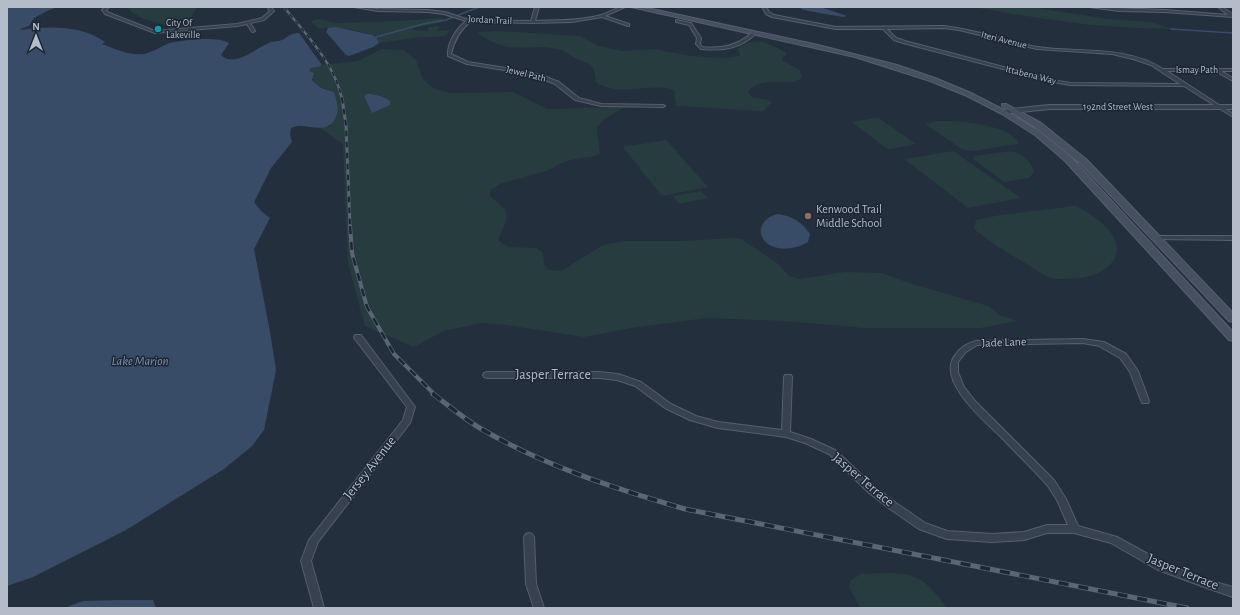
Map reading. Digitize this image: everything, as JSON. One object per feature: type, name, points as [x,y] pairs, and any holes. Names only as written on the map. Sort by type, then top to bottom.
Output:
[{"type":"main road","points":[[634,7],[845,52],[894,66],[945,84],[1003,112],[1038,135],[1068,160],[1233,338]]},
{"type":"main road","points":[[650,7],[831,45],[886,59],[952,81],[1014,110],[1044,130],[1084,162],[1233,319]]},
{"type":"street","points":[[107,7],[104,10],[106,13],[156,32],[248,23],[264,19],[272,11],[269,7]]},
{"type":"street","name":"Jordan Trail","points":[[356,7],[378,10],[428,11],[469,21],[533,22],[572,21],[602,16],[623,7]]},
{"type":"street","points":[[533,22],[537,7]]},
{"type":"street","name":"Iteri Avenue","points":[[764,7],[767,13],[773,16],[825,27],[846,29],[944,27],[959,29],[1037,48],[1112,53],[1153,64],[1233,116]]},
{"type":"street","points":[[1091,7],[1233,16]]},
{"type":"street","points":[[1220,7],[1233,16]]},
{"type":"street","points":[[602,16],[628,25]]},
{"type":"street","name":"Jewel Path","points":[[469,21],[459,28],[452,42],[449,55],[467,63],[517,70],[539,76],[557,83],[577,99],[601,105],[663,106]]},
{"type":"street","points":[[677,21],[690,24],[699,38],[698,44],[702,48],[709,49],[734,47],[746,41],[754,33]]},
{"type":"street","points":[[248,23],[253,30]]},
{"type":"street","name":"Ittabena Way","points":[[885,29],[895,39],[904,42],[1052,81],[1084,85],[1184,85]]},
{"type":"street","name":"Ismay Path","points":[[1162,70],[1233,70]]},
{"type":"street","points":[[1216,70],[1233,80]]},
{"type":"street","name":"192nd Street West","points":[[1003,112],[1053,107],[1233,107]]},
{"type":"street","points":[[1157,238],[1233,238]]},
{"type":"street","name":"Jersey Avenue","points":[[319,608],[306,561],[314,540],[407,421],[411,408],[358,337]]},
{"type":"street","name":"Jade Lane","points":[[1074,529],[1065,506],[1052,484],[980,410],[960,387],[953,370],[956,357],[967,346],[976,343],[1083,341],[1101,344],[1122,356],[1134,371],[1145,401]]},
{"type":"street","name":"Jasper Terrace","points":[[487,375],[600,375],[618,377],[638,384],[668,406],[693,418],[718,425],[786,434],[808,440],[832,452],[871,489],[922,526],[948,535],[992,538],[1024,536],[1047,529],[1074,529],[1114,540],[1162,567],[1233,592]]},
{"type":"street","points":[[786,434],[788,377]]},
{"type":"street","points":[[529,537],[531,584],[539,608]]},
{"type":"green space","points":[[129,7],[197,7],[187,23],[175,26],[148,20],[133,13],[129,9]]},
{"type":"green space","points":[[973,7],[1030,7],[1108,19],[1151,22],[1172,29],[1090,25]]},
{"type":"green space","points":[[440,18],[446,20],[412,30],[430,31],[427,30],[429,27],[438,26],[440,27],[437,31],[450,30],[446,36],[414,38],[379,43],[373,36],[366,33],[342,28],[320,29],[311,22],[317,19],[338,23]]},
{"type":"green space","points":[[499,31],[580,36],[599,46],[622,51],[653,49],[691,56],[723,58],[740,56],[738,48],[745,44],[757,41],[768,44],[787,53],[782,59],[783,61],[800,70],[802,78],[796,81],[767,83],[753,87],[748,92],[753,98],[765,99],[772,102],[763,111],[676,106],[674,90],[665,88],[615,89],[605,87],[596,82],[592,66],[563,51],[548,48],[509,47],[493,42],[478,33]]},
{"type":"green space","points":[[382,49],[403,50],[416,60],[423,79],[434,89],[451,93],[513,92],[547,109],[625,107],[603,120],[597,128],[600,154],[568,161],[549,170],[500,184],[490,190],[490,196],[505,209],[507,219],[498,240],[508,247],[536,248],[543,253],[544,264],[549,270],[561,271],[603,245],[625,241],[686,241],[732,238],[741,239],[777,263],[789,276],[799,279],[845,272],[882,273],[909,283],[988,306],[1000,315],[1017,321],[981,328],[863,328],[786,321],[707,318],[631,328],[584,337],[507,325],[481,323],[444,331],[414,347],[365,326],[348,263],[343,144],[320,128],[330,126],[333,92],[318,85],[309,71],[311,68],[322,65],[357,61]]},
{"type":"green space","points":[[879,118],[916,144],[887,149],[852,122]]},
{"type":"green space","points":[[938,121],[981,124],[992,127],[1011,135],[1018,141],[1018,144],[972,151],[962,149],[925,124]]},
{"type":"green space","points":[[666,140],[708,187],[662,196],[623,147]]},
{"type":"green space","points":[[953,151],[1021,198],[968,208],[904,159]]},
{"type":"green space","points":[[1012,151],[1029,161],[1031,164],[1034,172],[1029,178],[1004,182],[973,159],[975,156]]},
{"type":"green space","points":[[701,191],[708,198],[679,204],[673,196]]},
{"type":"green space","points":[[1075,206],[1106,226],[1113,236],[1116,245],[1114,260],[1109,266],[1094,275],[1086,277],[1055,279],[1048,277],[1000,248],[974,229],[976,220],[1000,215]]},
{"type":"green space","points":[[898,573],[912,576],[927,585],[947,608],[860,608],[849,587],[850,581],[861,574]]},
{"type":"water","name":"Lake Marion","points":[[7,7],[58,7],[34,18],[29,26],[20,29],[64,28],[86,32],[105,42],[102,44],[133,54],[148,53],[170,43],[209,39],[229,43],[221,55],[226,58],[238,59],[270,42],[279,41],[293,34],[299,33],[322,65],[311,68],[309,71],[314,73],[312,80],[321,88],[334,92],[338,111],[333,122],[329,126],[318,128],[296,126],[291,128],[290,134],[292,142],[271,168],[254,202],[261,211],[270,218],[254,249],[276,370],[264,430],[252,446],[224,469],[126,530],[33,577],[7,586]]},
{"type":"water","points":[[801,7],[820,7],[847,16],[843,17],[809,11],[801,9]]},
{"type":"water","points":[[336,27],[372,35],[376,37],[379,43],[373,47],[349,56],[346,55],[326,32],[328,28]]},
{"type":"water","points":[[367,94],[385,98],[390,101],[390,105],[372,113],[364,96]]},
{"type":"water","points":[[778,214],[788,216],[804,226],[810,234],[808,242],[792,248],[779,248],[768,244],[762,236],[761,227],[769,217]]},
{"type":"water","points":[[153,600],[156,608],[64,608],[83,601]]},
{"type":"waterway","points":[[376,37],[423,24],[446,20],[479,7]]},
{"type":"waterway","points":[[1171,29],[1233,33]]},
{"type":"railway","points":[[284,7],[326,61],[333,73],[342,99]]},
{"type":"railway","points":[[342,98],[346,125],[350,227]]},
{"type":"railway","points":[[350,226],[352,253],[367,307],[394,354],[435,395]]},
{"type":"railway","points":[[433,394],[478,427],[527,453],[605,484],[685,509],[1187,608]]},
{"type":"place","name":"City Of Lakeville","points":[[158,29]]},
{"type":"place","name":"Kenwood Trail Middle School","points":[[808,216]]}]
